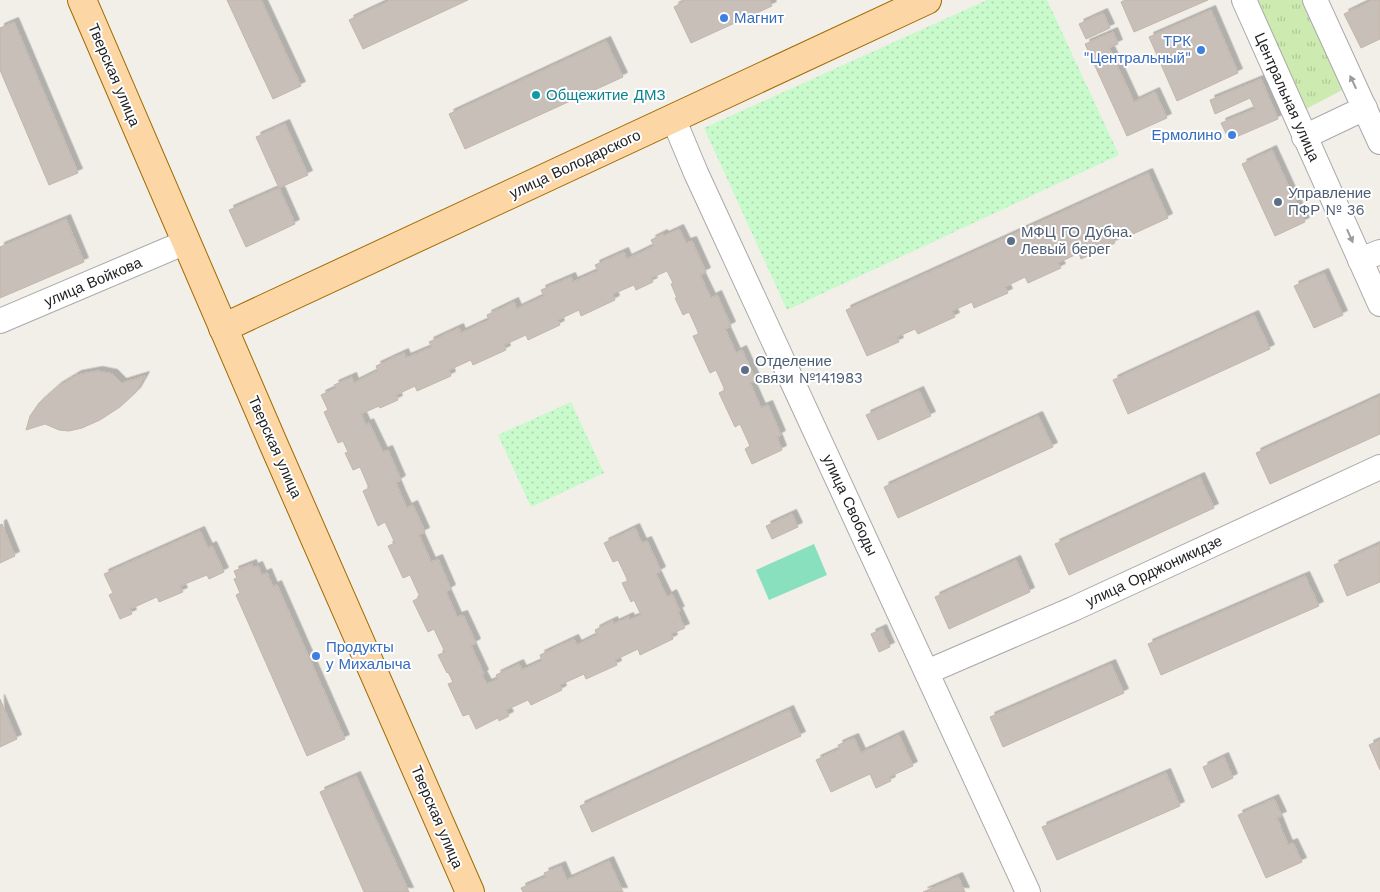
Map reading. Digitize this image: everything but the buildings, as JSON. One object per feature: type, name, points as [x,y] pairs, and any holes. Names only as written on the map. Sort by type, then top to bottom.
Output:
[{"type":"main road","name":"Тверская улица","points":[[82,0],[223,328],[470,892]]},
{"type":"main road","name":"улица Володарского","points":[[223,328],[927,0]]},
{"type":"street","name":"Центральная улица","points":[[1244,0],[1304,137],[1370,256],[1380,304]]},
{"type":"street","points":[[1315,0],[1380,142]]},
{"type":"street","points":[[1304,137],[1365,108]]},
{"type":"street","name":"улица Свободы","points":[[673,118],[696,173],[1028,892]]},
{"type":"street","name":"улица Войкова","points":[[0,320],[186,242]]},
{"type":"street","name":"улица Орджоникидзе","points":[[927,672],[1073,609],[1380,467]]},
{"type":"green space","points":[[987,0],[1047,0],[1119,155],[787,310],[704,128]]},
{"type":"green space","points":[[1253,0],[1308,0],[1346,88],[1304,110]]},
{"type":"green space","points":[[571,402],[604,473],[531,507],[498,435]]},
{"type":"green space","points":[[814,544],[827,575],[769,600],[756,570]]},
{"type":"place","name":"Магнит","points":[[724,18]]},
{"type":"place","name":"ТРК \"Центральный\"","points":[[1201,50]]},
{"type":"place","name":"Общежитие ДМЗ","points":[[536,95]]},
{"type":"place","name":"Ермолино","points":[[1232,135]]},
{"type":"place","name":"Управление ПФР № 36","points":[[1278,202]]},
{"type":"place","name":"МФЦ ГО Дубна. Левый берег","points":[[1011,241]]},
{"type":"place","name":"Отделение связи №141983","points":[[745,370]]},
{"type":"place","name":"Продукты у Михалыча","points":[[316,656]]}]
